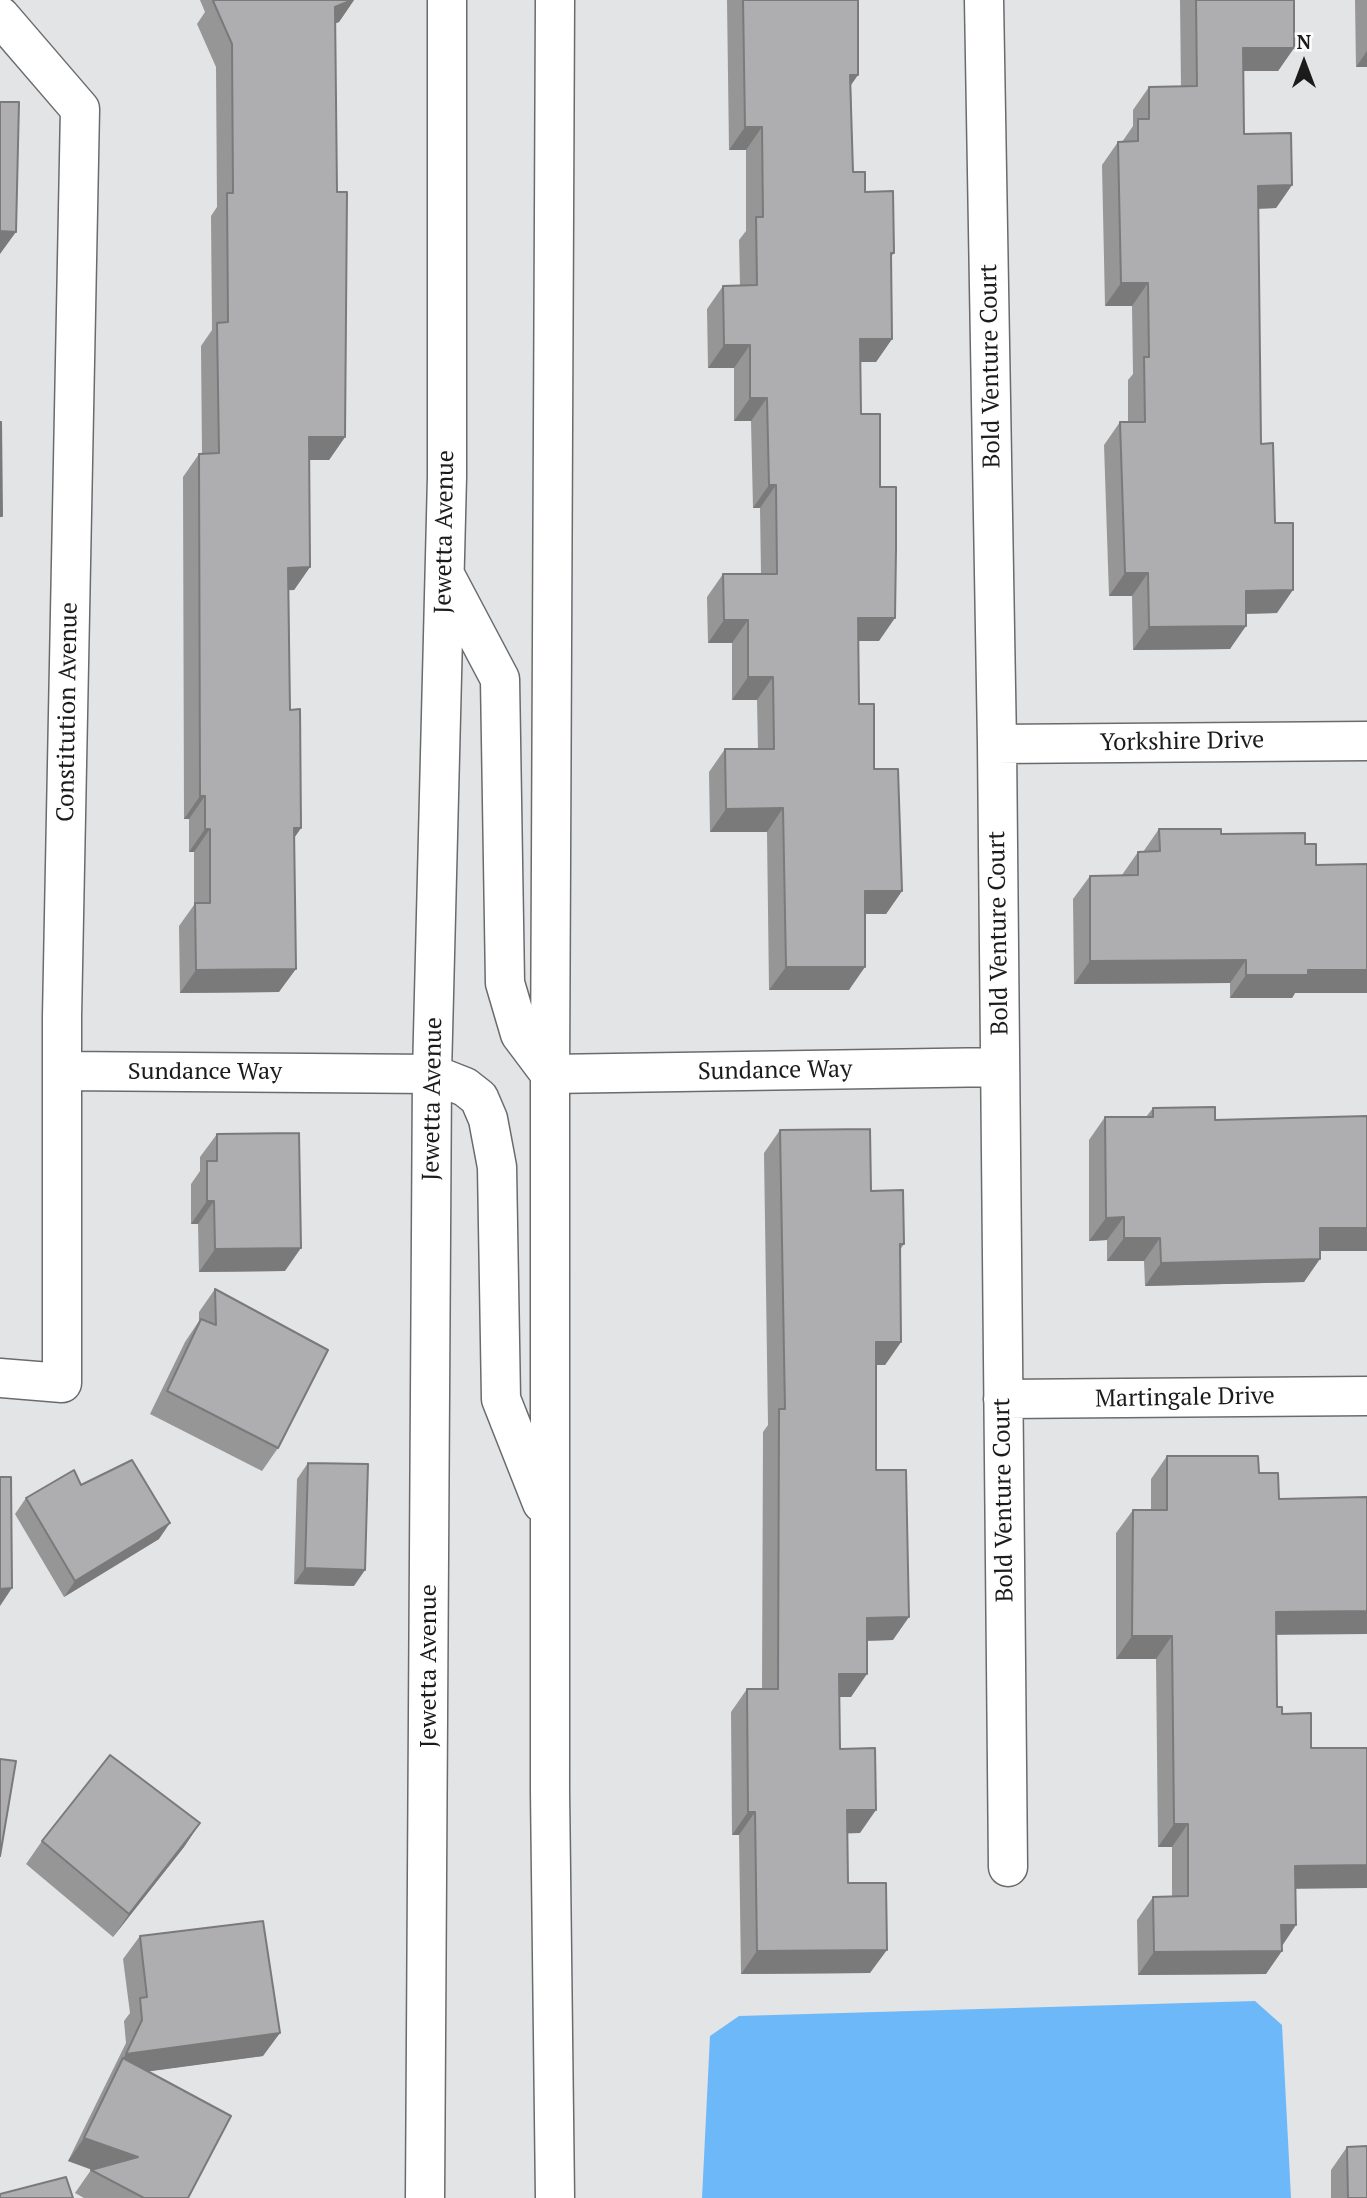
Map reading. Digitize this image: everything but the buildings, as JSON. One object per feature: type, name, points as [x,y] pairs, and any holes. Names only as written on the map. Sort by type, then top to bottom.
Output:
[{"type":"street","name":"Jewetta Avenue","points":[[425,2198],[432,1074],[444,573],[446,0]]},
{"type":"street","points":[[555,0],[550,1074],[555,2198]]},
{"type":"street","name":"Bold Venture Court","points":[[984,0],[997,744],[1008,1867]]},
{"type":"street","name":"Constitution Avenue","points":[[0,16],[80,109],[62,1071],[62,1383],[0,1378]]},
{"type":"street","points":[[444,573],[500,679],[505,983],[520,1034],[550,1074]]},
{"type":"street","name":"Yorkshire Drive","points":[[997,744],[1367,741]]},
{"type":"street","name":"Sundance Way","points":[[550,1074],[1000,1068]]},
{"type":"street","name":"Sundance Way","points":[[62,1071],[432,1074]]},
{"type":"street","points":[[432,1074],[465,1087],[479,1098],[488,1119],[497,1167],[501,1399],[550,1524]]},
{"type":"street","name":"Martingale Drive","points":[[1003,1399],[1367,1396]]},
{"type":"water","points":[[1255,2001],[1282,2025],[1291,2198],[702,2198],[710,2036],[739,2016]]}]
